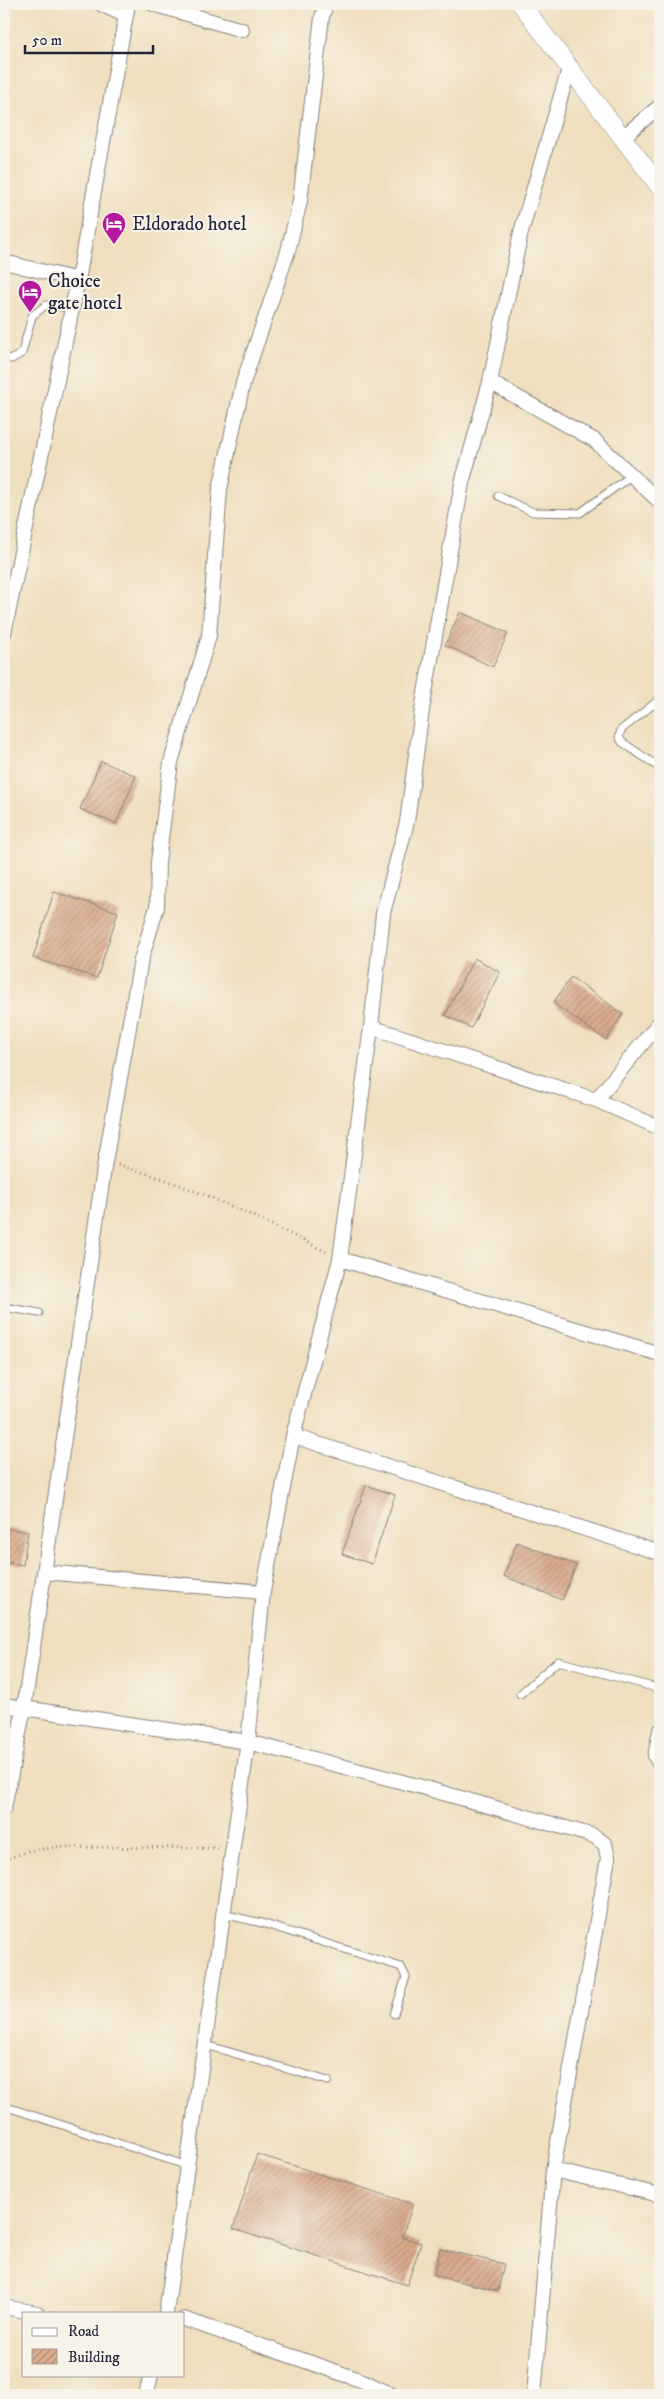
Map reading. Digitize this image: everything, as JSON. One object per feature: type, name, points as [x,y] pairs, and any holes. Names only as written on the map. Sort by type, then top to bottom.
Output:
[{"type":"street","points":[[4,633],[73,308],[127,10],[101,4]]},
{"type":"street","points":[[153,4],[242,30]]},
{"type":"street","points":[[4,1808],[24,1708],[105,1162],[141,960],[157,907],[158,862],[171,762],[209,636],[220,489],[243,383],[288,251],[300,201],[322,17],[326,4]]},
{"type":"street","points":[[521,4],[570,65],[660,187]]},
{"type":"street","points":[[166,2312],[248,1742],[263,1592],[293,1436],[340,1259],[371,1027],[383,913],[407,822],[422,710],[462,483],[490,382],[521,232],[570,65]]},
{"type":"street","points":[[623,137],[660,106]]},
{"type":"street","points":[[4,262],[78,280]]},
{"type":"street","points":[[490,382],[594,440],[660,502]]},
{"type":"street","points":[[596,1100],[660,1022]]},
{"type":"street","points":[[371,1027],[596,1100],[660,1128]]},
{"type":"street","points":[[340,1259],[660,1354]]},
{"type":"street","points":[[293,1436],[660,1553]]},
{"type":"street","points":[[45,1572],[263,1592]]},
{"type":"street","points":[[4,1706],[248,1742],[418,1786],[594,1836],[605,1844],[608,1858],[553,2170],[534,2395]]},
{"type":"street","points":[[660,1731],[656,1756],[660,1765]]},
{"type":"street","points":[[553,2170],[660,2195]]},
{"type":"street","points":[[4,2307],[32,2312]]},
{"type":"street","points":[[185,2319],[363,2381],[392,2395]]},
{"type":"street","points":[[146,2395],[151,2376]]},
{"type":"lane","points":[[4,358],[12,360],[22,354],[32,316],[46,305],[73,308]]},
{"type":"lane","points":[[498,496],[533,512],[580,513],[632,475]]},
{"type":"lane","points":[[660,698],[621,730],[619,737],[622,742],[660,768]]},
{"type":"lane","points":[[4,1308],[39,1313]]},
{"type":"lane","points":[[520,1694],[558,1661],[660,1689]]},
{"type":"lane","points":[[223,1914],[262,1923],[401,1967],[406,1976],[394,2014]]},
{"type":"lane","points":[[206,2045],[328,2081]]},
{"type":"lane","points":[[4,2106],[188,2166]]},
{"type":"path","points":[[105,1162],[150,1174],[274,1226],[340,1259]]},
{"type":"path","points":[[4,1860],[28,1851],[58,1847],[232,1848]]},
{"type":"building","points":[[460,612],[508,633],[493,667],[445,645]]},
{"type":"building","points":[[101,761],[136,776],[116,824],[80,809]]},
{"type":"building","points":[[54,892],[118,912],[97,978],[33,958]]},
{"type":"building","points":[[474,958],[500,972],[471,1028],[445,1015]]},
{"type":"building","points":[[571,977],[623,1014],[606,1040],[553,1003]]},
{"type":"building","points":[[366,1485],[395,1495],[372,1564],[342,1554]]},
{"type":"building","points":[[4,1528],[28,1532],[23,1565],[4,1562]]},
{"type":"building","points":[[517,1542],[576,1565],[562,1600],[504,1576]]},
{"type":"building","points":[[257,2154],[413,2204],[402,2237],[421,2243],[407,2285],[233,2229]]},
{"type":"building","points":[[440,2249],[504,2264],[498,2291],[434,2275]]},
{"type":"place","name":"Eldorado hotel","points":[[114,245]]},
{"type":"place","name":"Choice gate hotel","points":[[30,313]]}]
